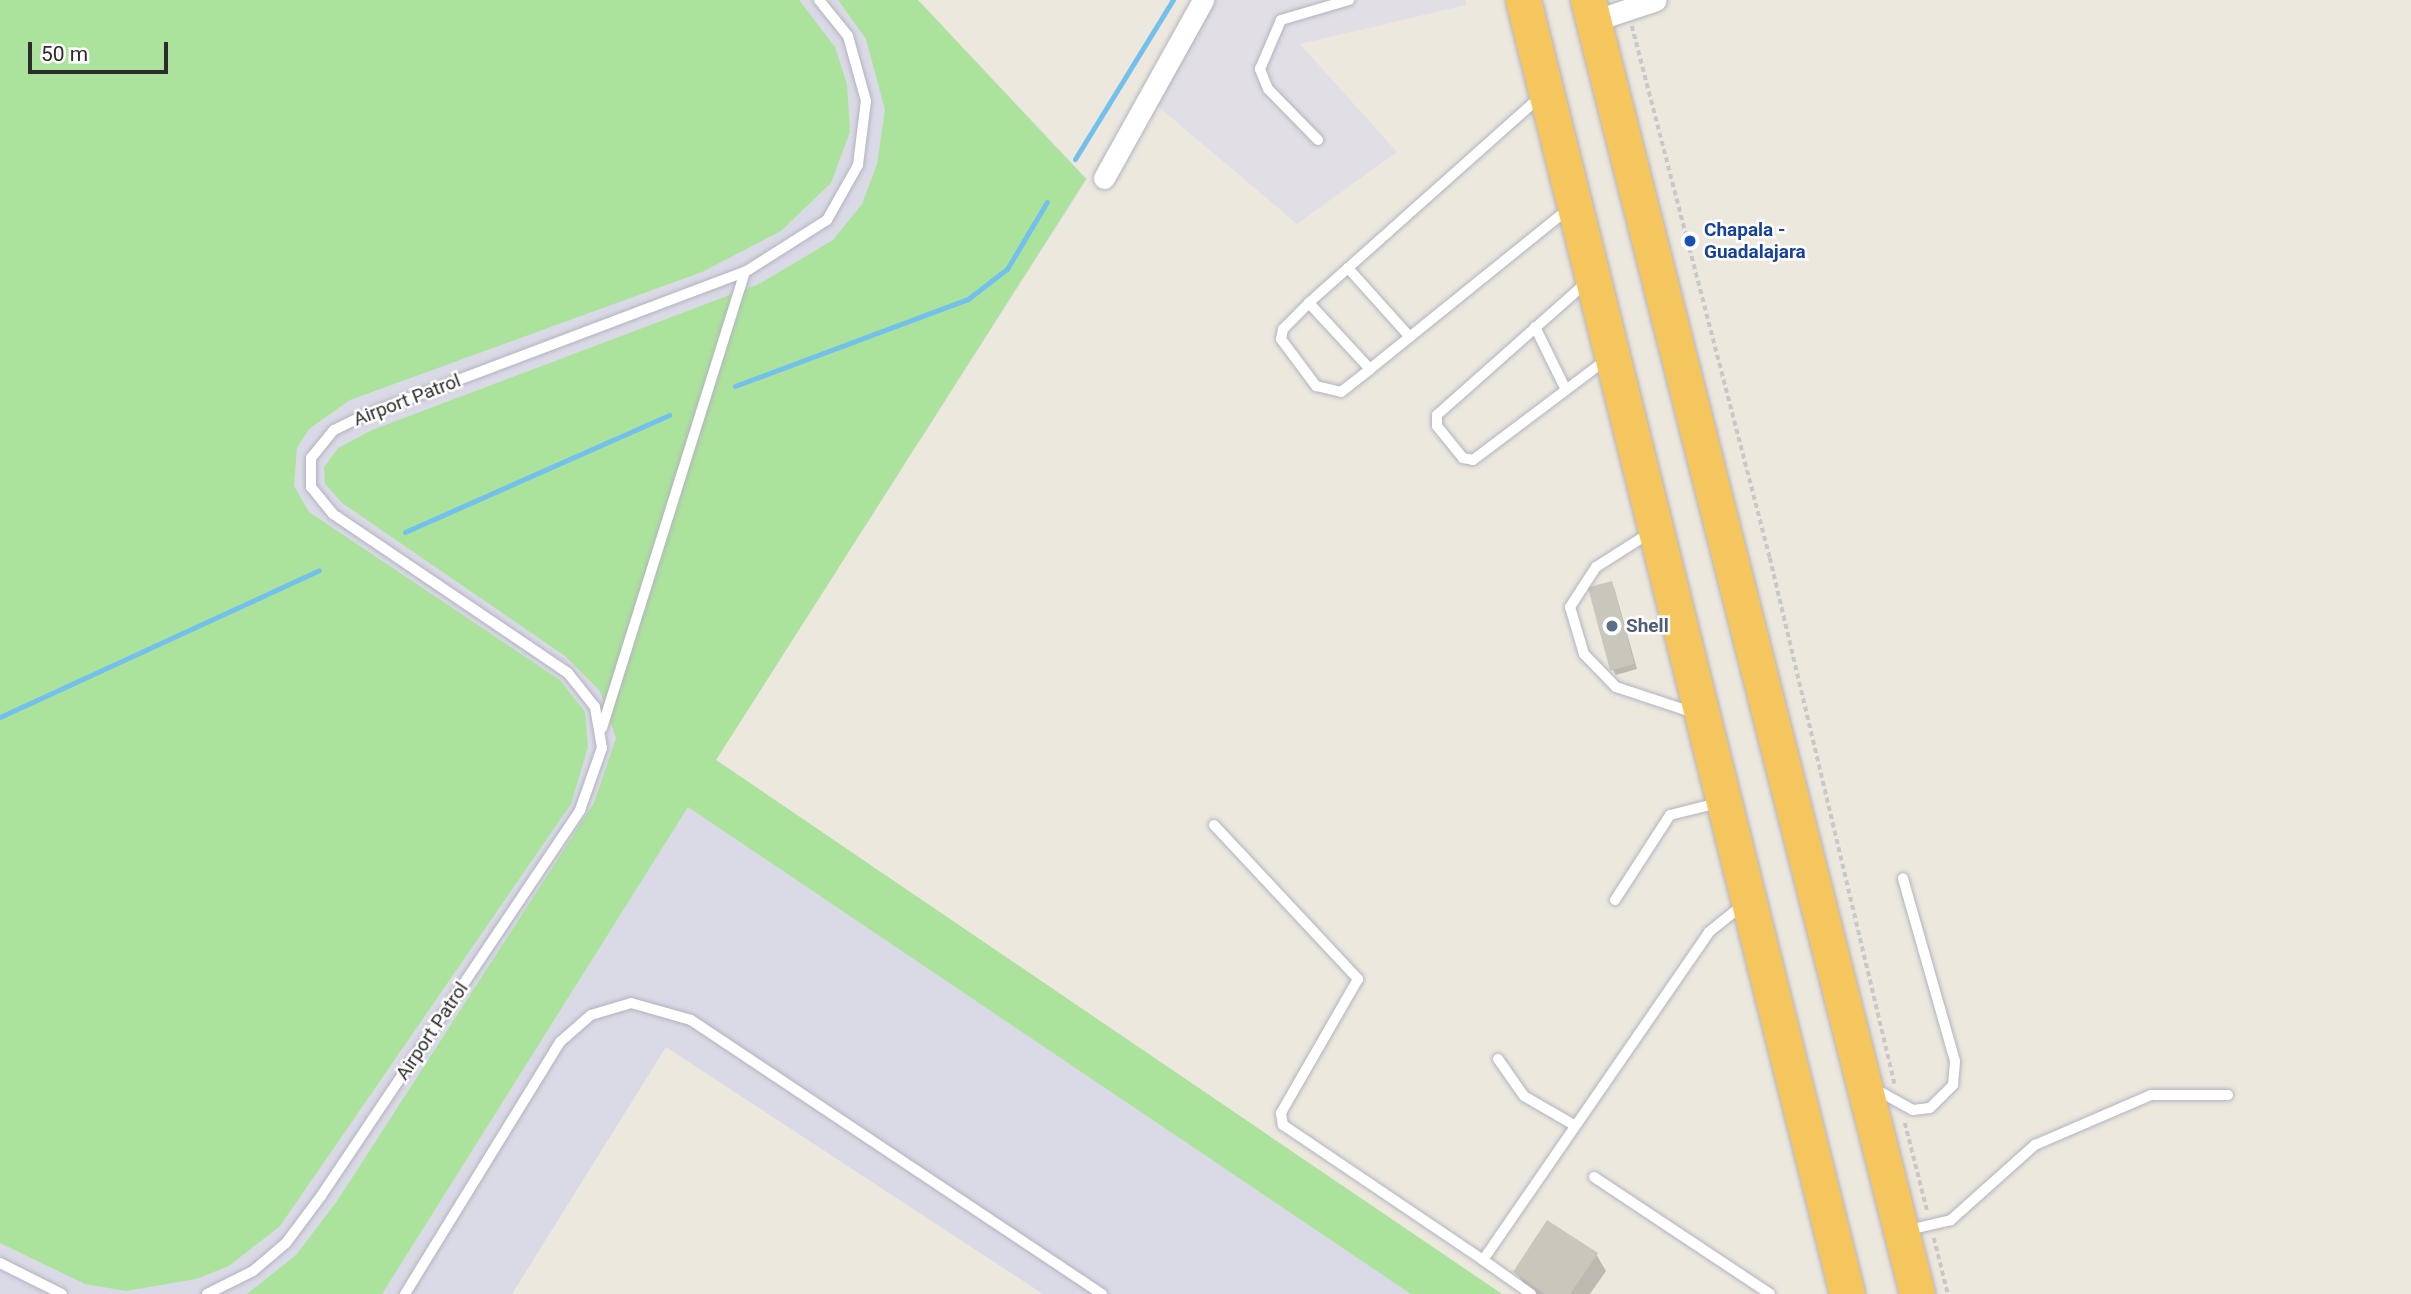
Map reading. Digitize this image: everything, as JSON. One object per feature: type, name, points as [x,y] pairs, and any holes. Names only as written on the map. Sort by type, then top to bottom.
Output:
[{"type":"highway","points":[[1523,0],[1847,1294]]},
{"type":"highway","points":[[1591,10],[1863,1082],[1916,1228],[1917,1294]]},
{"type":"street","points":[[1104,178],[1203,0]]},
{"type":"street","points":[[1591,10],[1628,10],[1656,0]]},
{"type":"lane","name":"Airport Patrol","points":[[602,729],[568,673],[333,514],[311,487],[311,458],[334,430],[363,416],[745,272],[827,220],[858,165],[866,135],[861,68],[848,36],[819,0]]},
{"type":"lane","points":[[1318,140],[1268,89],[1259,69],[1281,20],[1349,0]]},
{"type":"lane","points":[[1546,92],[1309,303],[1283,329],[1281,339],[1317,386],[1341,392],[1575,205]]},
{"type":"lane","points":[[1348,268],[1409,336]]},
{"type":"lane","name":"Airport Patrol","points":[[207,1294],[253,1271],[286,1243],[321,1196],[580,810],[598,769],[602,729],[745,272]]},
{"type":"lane","points":[[1593,276],[1437,415],[1437,426],[1463,458],[1473,460],[1612,355]]},
{"type":"lane","points":[[1309,303],[1370,369]]},
{"type":"lane","points":[[1535,327],[1566,390]]},
{"type":"lane","points":[[1656,529],[1596,567],[1570,607],[1584,654],[1616,687],[1703,716]]},
{"type":"lane","points":[[1615,900],[1670,815],[1724,801]]},
{"type":"lane","points":[[1214,825],[1358,979],[1281,1113],[1283,1125],[1531,1294]]},
{"type":"lane","points":[[1863,1082],[1900,1105],[1930,1108],[1953,1085],[1955,1061],[1903,878]]},
{"type":"lane","points":[[1483,1260],[1709,933],[1749,900]]},
{"type":"lane","points":[[405,1294],[560,1042],[591,1015],[631,1003],[691,1020],[1102,1294]]},
{"type":"lane","points":[[1498,1059],[1524,1096],[1574,1125]]},
{"type":"lane","points":[[1916,1228],[1951,1220],[2035,1145],[2151,1096],[2228,1095]]},
{"type":"lane","points":[[1594,1177],[1770,1294]]},
{"type":"lane","points":[[0,1263],[62,1294]]},
{"type":"path","points":[[1628,10],[1770,558],[1900,1105],[1916,1228],[1948,1294]]},
{"type":"shaded area","points":[[0,0],[918,0],[1087,179],[716,760],[1502,1294],[1043,1294],[666,1047],[512,1294],[0,1294]]},
{"type":"shaded area","points":[[1212,0],[1465,0],[1466,5],[1300,44],[1397,152],[1297,224],[1154,103]]},
{"type":"green space","points":[[0,0],[799,0],[835,47],[847,84],[850,132],[831,183],[781,231],[702,272],[350,400],[309,429],[297,448],[294,486],[309,512],[560,680],[585,712],[588,747],[571,804],[280,1226],[229,1266],[196,1279],[126,1291],[85,1284],[0,1243]]},
{"type":"green space","points":[[838,0],[918,0],[1086,179],[716,760],[1502,1294],[1411,1294],[688,807],[382,1294],[247,1294],[296,1255],[337,1201],[594,803],[616,738],[600,691],[565,656],[342,503],[325,484],[324,467],[338,448],[372,430],[759,284],[833,240],[862,204],[877,164],[885,110],[866,39]]},
{"type":"building","name":"Shell","points":[[1612,581],[1634,664],[1610,671],[1588,587]]},
{"type":"building","points":[[1547,1220],[1598,1253],[1570,1294],[1545,1294],[1513,1272]]},
{"type":"waterway","points":[[1075,159],[1173,0]]},
{"type":"waterway","points":[[735,386],[968,299],[1007,269],[1047,202]]},
{"type":"waterway","points":[[405,532],[669,415]]},
{"type":"waterway","points":[[0,717],[319,570]]},
{"type":"place","name":"Chapala - Guadalajara","points":[[1690,241]]},
{"type":"place","name":"Shell","points":[[1612,626]]}]
